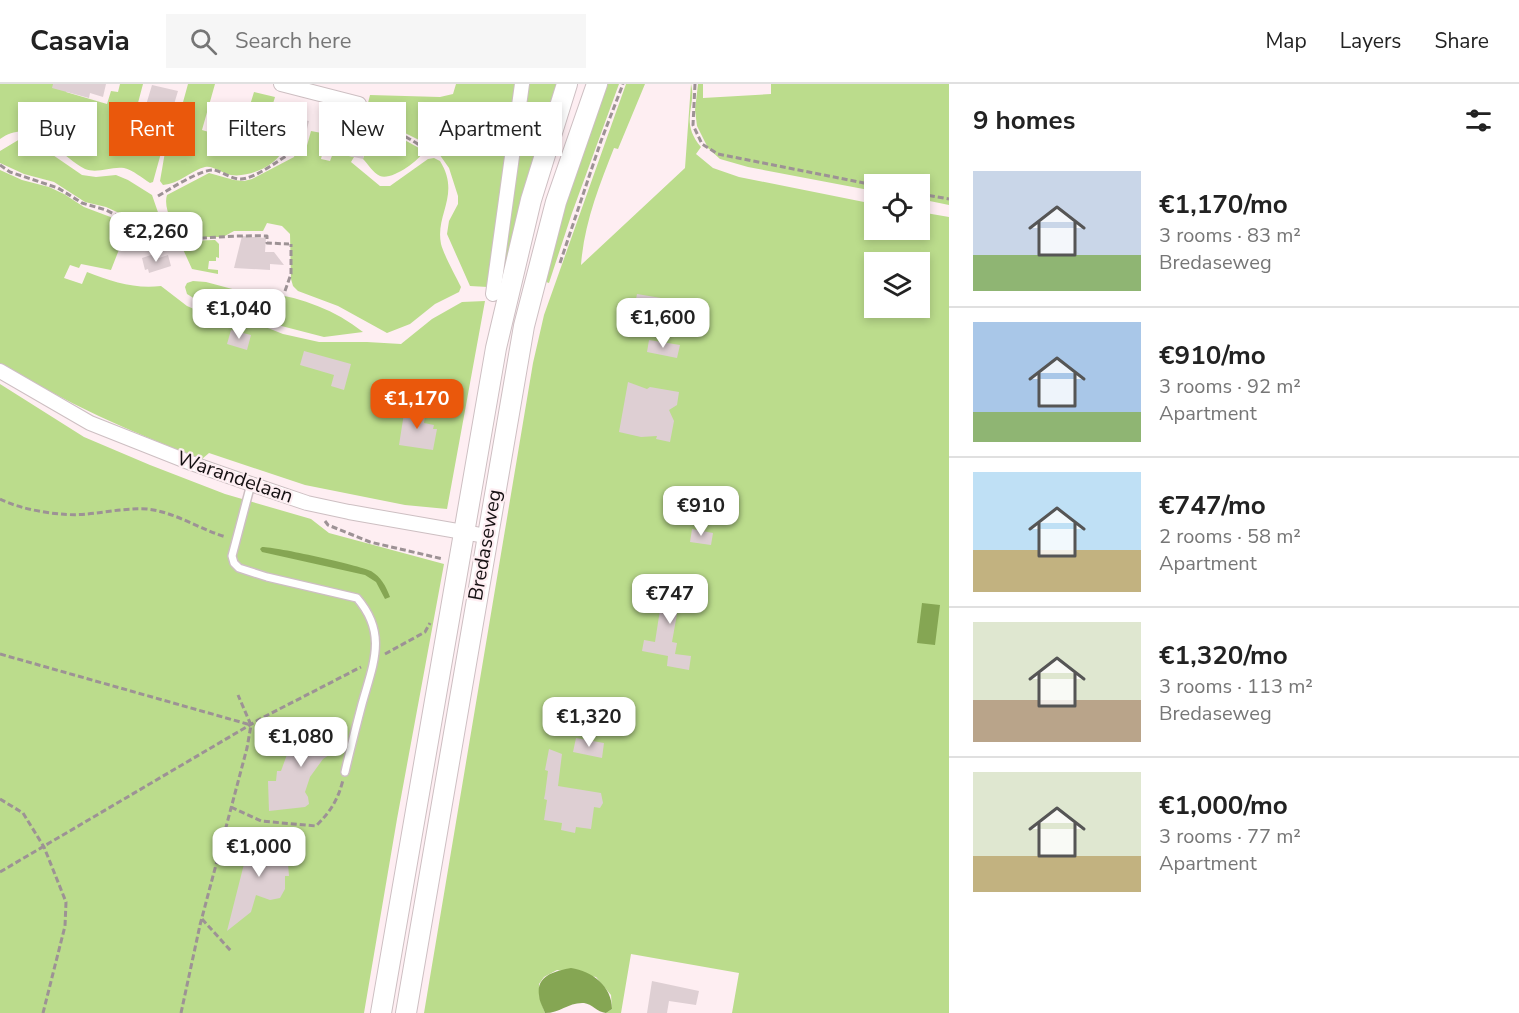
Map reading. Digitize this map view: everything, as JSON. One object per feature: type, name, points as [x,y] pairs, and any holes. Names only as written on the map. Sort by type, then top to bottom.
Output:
[{"type":"main road","name":"Bredaseweg","points":[[381,1013],[507,297],[531,200],[567,84]]},
{"type":"main road","name":"Bredaseweg","points":[[408,1005],[486,537],[532,290],[567,169],[597,84]]},
{"type":"main road","points":[[385,991],[392,981],[399,978],[405,984],[408,1005]]},
{"type":"street","points":[[281,84],[351,102]]},
{"type":"street","points":[[493,294],[522,84]]},
{"type":"street","name":"Warandelaan","points":[[0,371],[90,423],[251,484],[307,502],[381,519],[486,537]]},
{"type":"lane","points":[[251,484],[232,556],[239,568],[267,577],[357,598],[366,608],[373,627],[375,660],[345,772]]},
{"type":"path","points":[[560,263],[601,141],[623,84]]},
{"type":"path","points":[[695,84],[693,125],[702,144],[718,154],[864,183]]},
{"type":"path","points":[[158,196],[205,172],[214,170],[242,180],[286,156]]},
{"type":"path","points":[[0,165],[10,172],[58,188],[82,203],[106,210],[134,224],[171,231]]},
{"type":"path","points":[[930,196],[949,200]]},
{"type":"path","points":[[174,240],[238,235],[267,236],[267,243],[290,244],[291,274],[285,291]]},
{"type":"path","points":[[0,499],[8,503],[58,513],[85,514],[112,509],[135,509],[168,513],[204,530],[236,540]]},
{"type":"path","points":[[307,502],[328,525],[370,542],[442,559]]},
{"type":"path","points":[[0,872],[251,725],[425,632],[432,614]]},
{"type":"path","points":[[0,654],[251,725]]},
{"type":"path","points":[[181,1013],[202,919],[247,748],[251,725],[238,695]]},
{"type":"path","points":[[231,807],[261,821],[316,826],[329,813],[338,797],[345,772]]},
{"type":"path","points":[[0,799],[23,813],[45,847],[66,902],[65,926],[43,1013]]},
{"type":"path","points":[[202,919],[231,951]]},
{"type":"shaded area","points":[[0,84],[67,84],[66,92],[107,104],[111,91],[118,92],[120,84],[143,84],[138,102],[109,102],[109,156],[160,156],[153,182],[150,183],[124,168],[95,171],[85,169],[66,156],[97,156],[97,102],[18,102],[18,132],[0,139]]},
{"type":"shaded area","points":[[188,84],[215,84],[210,102],[207,102],[207,112],[202,130],[207,131],[207,156],[279,156],[261,170],[245,175],[231,175],[205,167],[163,185],[160,181],[164,156],[195,156],[195,102],[183,102]]},
{"type":"shaded area","points":[[456,84],[516,84],[514,102],[418,102],[418,140],[406,134],[406,102],[368,102],[370,95],[440,97],[453,94]]},
{"type":"shaded area","points":[[529,84],[558,84],[553,102],[527,102]]},
{"type":"shaded area","points":[[605,84],[619,84],[549,283],[543,281],[560,218]]},
{"type":"shaded area","points":[[626,84],[645,84],[618,149],[614,148],[598,191],[585,235],[581,265],[685,168],[691,84],[691,129],[701,147],[696,154],[713,168],[739,177],[864,202],[864,240],[930,240],[930,214],[949,217],[949,1013],[732,1013],[739,973],[631,954],[621,1013],[606,1013],[612,1009],[611,995],[596,977],[557,970],[544,977],[539,984],[539,996],[545,1013],[424,1013],[533,363],[544,315]]},
{"type":"shaded area","points":[[698,84],[703,84],[703,98],[771,94],[771,84],[949,84],[949,205],[930,201],[930,174],[864,174],[864,189],[748,167],[720,159],[708,148],[697,126],[695,110]]},
{"type":"shaded area","points":[[254,92],[275,97],[274,102],[251,102]]},
{"type":"shaded area","points":[[311,131],[319,132],[321,159],[330,161],[332,156],[354,157],[351,162],[380,186],[390,186],[428,159],[434,158],[440,161],[448,184],[441,223],[441,244],[461,287],[459,292],[435,304],[410,324],[387,333],[338,306],[298,291],[293,286],[290,234],[282,226],[267,223],[263,231],[234,231],[223,237],[180,237],[168,211],[167,195],[209,173],[234,180],[252,179],[294,156],[307,156]]},
{"type":"shaded area","points":[[18,140],[18,156],[54,156],[82,175],[96,177],[116,175],[128,180],[152,195],[161,221],[139,222],[106,207],[85,202],[54,182],[24,174],[0,163],[0,151]]},
{"type":"shaded area","points":[[406,141],[418,148],[418,156],[420,156],[404,169],[385,177],[373,171],[363,159],[364,156],[406,156]]},
{"type":"shaded area","points":[[441,156],[506,156],[488,287],[470,286],[447,234],[449,221],[458,204],[458,196],[449,168]]},
{"type":"shaded area","points":[[519,156],[538,156],[500,293]]},
{"type":"shaded area","points":[[0,170],[22,180],[49,187],[84,207],[129,224],[111,270],[81,264],[79,268],[70,265],[64,278],[82,284],[87,272],[124,284],[161,286],[187,306],[219,320],[253,322],[283,334],[319,342],[401,344],[432,319],[462,302],[485,301],[447,509],[405,505],[305,485],[209,453],[202,459],[99,416],[0,363]]},
{"type":"shaded area","points":[[215,240],[219,244],[219,258],[216,257],[216,261],[209,261],[208,269],[218,270],[218,274],[192,269],[182,247],[182,241]]},
{"type":"shaded area","points":[[193,281],[236,290],[239,304],[235,309],[228,310],[204,303],[187,294],[185,287],[187,283]]},
{"type":"shaded area","points":[[268,293],[318,306],[341,317],[363,332],[324,337],[266,322],[248,313],[245,301],[249,295]]},
{"type":"shaded area","points":[[0,384],[84,437],[150,465],[225,494],[311,519],[329,533],[444,564],[364,1013],[0,1013]]},
{"type":"shaded area","points":[[262,547],[317,557],[371,571],[383,582],[390,597],[385,599],[376,582],[365,575],[262,552],[260,549]]},
{"type":"shaded area","points":[[922,603],[940,605],[935,645],[917,643]]},
{"type":"shaded area","points":[[571,968],[586,972],[605,987],[609,993],[612,1009],[606,1013],[587,1004],[579,1003],[545,1013],[539,997],[541,983],[548,975]]},
{"type":"building","points":[[53,84],[106,84],[103,97],[90,93],[89,98],[52,88]]},
{"type":"building","points":[[152,85],[178,91],[175,102],[147,102]]},
{"type":"building","points":[[242,236],[266,238],[265,252],[274,252],[284,265],[270,264],[270,270],[234,268]]},
{"type":"building","points":[[157,253],[159,258],[168,255],[171,266],[149,273],[148,269],[145,270],[142,258]]},
{"type":"building","points":[[637,294],[661,298],[661,301],[671,303],[669,315],[634,310]]},
{"type":"building","points":[[231,330],[251,335],[247,350],[227,344]]},
{"type":"building","points":[[649,340],[680,345],[677,358],[647,352]]},
{"type":"building","points":[[304,351],[351,364],[344,390],[331,386],[334,375],[300,365]]},
{"type":"building","points":[[628,382],[647,389],[650,387],[679,392],[677,405],[669,410],[674,421],[670,442],[656,439],[657,436],[641,437],[619,432]]},
{"type":"building","points":[[405,407],[426,410],[424,423],[434,425],[433,429],[437,429],[433,450],[399,445]]},
{"type":"building","points":[[692,529],[713,533],[711,545],[690,542]]},
{"type":"building","points":[[654,584],[700,595],[698,606],[679,603],[672,642],[677,643],[675,654],[691,656],[689,670],[667,666],[668,656],[642,651],[644,640],[655,642],[662,597],[652,595]]},
{"type":"building","points":[[326,718],[341,747],[323,759],[310,777],[305,792],[309,804],[305,807],[269,811],[268,781],[276,781],[277,771],[281,771],[289,749],[292,750],[306,731],[308,733]]},
{"type":"building","points":[[576,738],[604,743],[602,758],[573,752]]},
{"type":"building","points":[[549,749],[562,754],[558,786],[601,793],[603,803],[600,808],[594,807],[591,829],[576,827],[575,833],[561,830],[562,823],[544,820],[548,771],[545,770]]},
{"type":"building","points":[[253,840],[260,844],[282,844],[284,864],[288,864],[289,876],[285,876],[285,889],[280,898],[270,900],[256,895],[251,912],[227,931],[245,860],[242,858]]},
{"type":"building","points":[[652,981],[699,991],[696,1005],[669,1001],[667,1013],[647,1013]]}]
